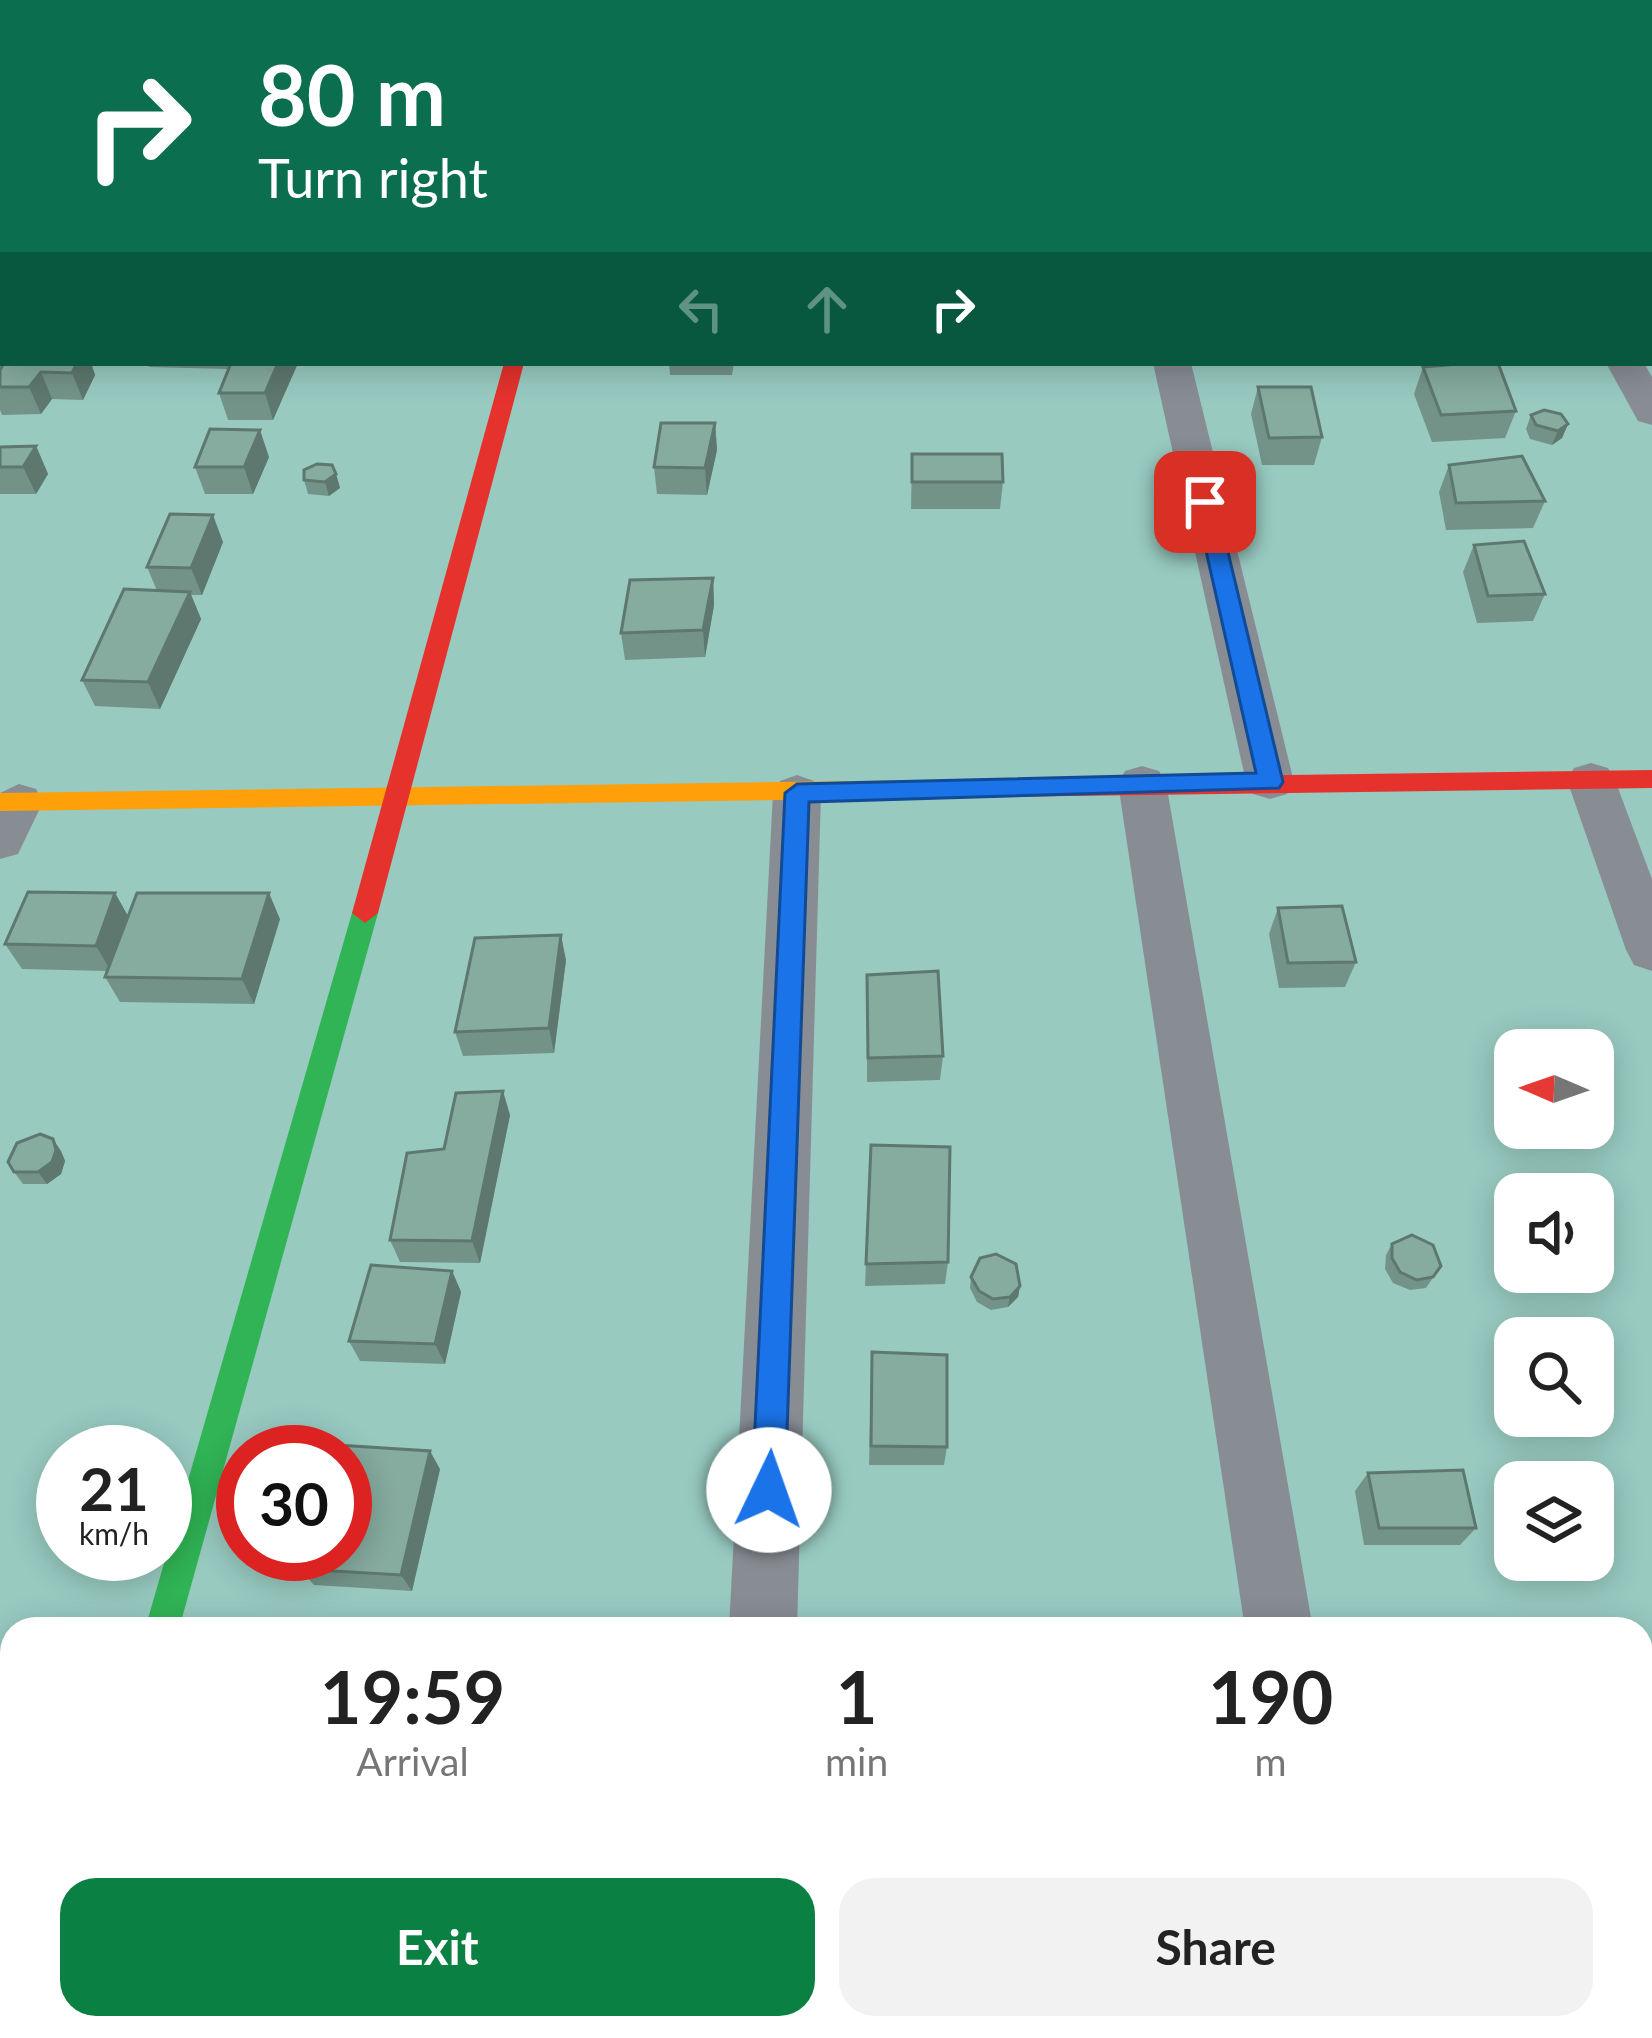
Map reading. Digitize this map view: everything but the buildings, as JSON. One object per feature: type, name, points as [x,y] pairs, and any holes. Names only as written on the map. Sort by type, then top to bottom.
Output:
[{"type":"street","points":[[165,1617],[398,797],[513,366]]},
{"type":"street","points":[[1173,366],[1270,782]]},
{"type":"street","points":[[1627,366],[1652,413]]},
{"type":"street","points":[[6,815],[398,797],[1652,779]]},
{"type":"street","points":[[1592,780],[1652,950]]},
{"type":"street","points":[[1142,783],[1277,1617]]},
{"type":"street","points":[[763,1617],[797,793]]},
{"type":"traffic: fast","points":[[165,1617],[365,913]]},
{"type":"traffic: slow","points":[[0,802],[929,789]]},
{"type":"traffic: jam","points":[[365,913],[513,366]]},
{"type":"traffic: jam","points":[[929,789],[1652,779]]},
{"type":"route","points":[[769,1490],[797,793],[1270,782],[1205,502]]}]
